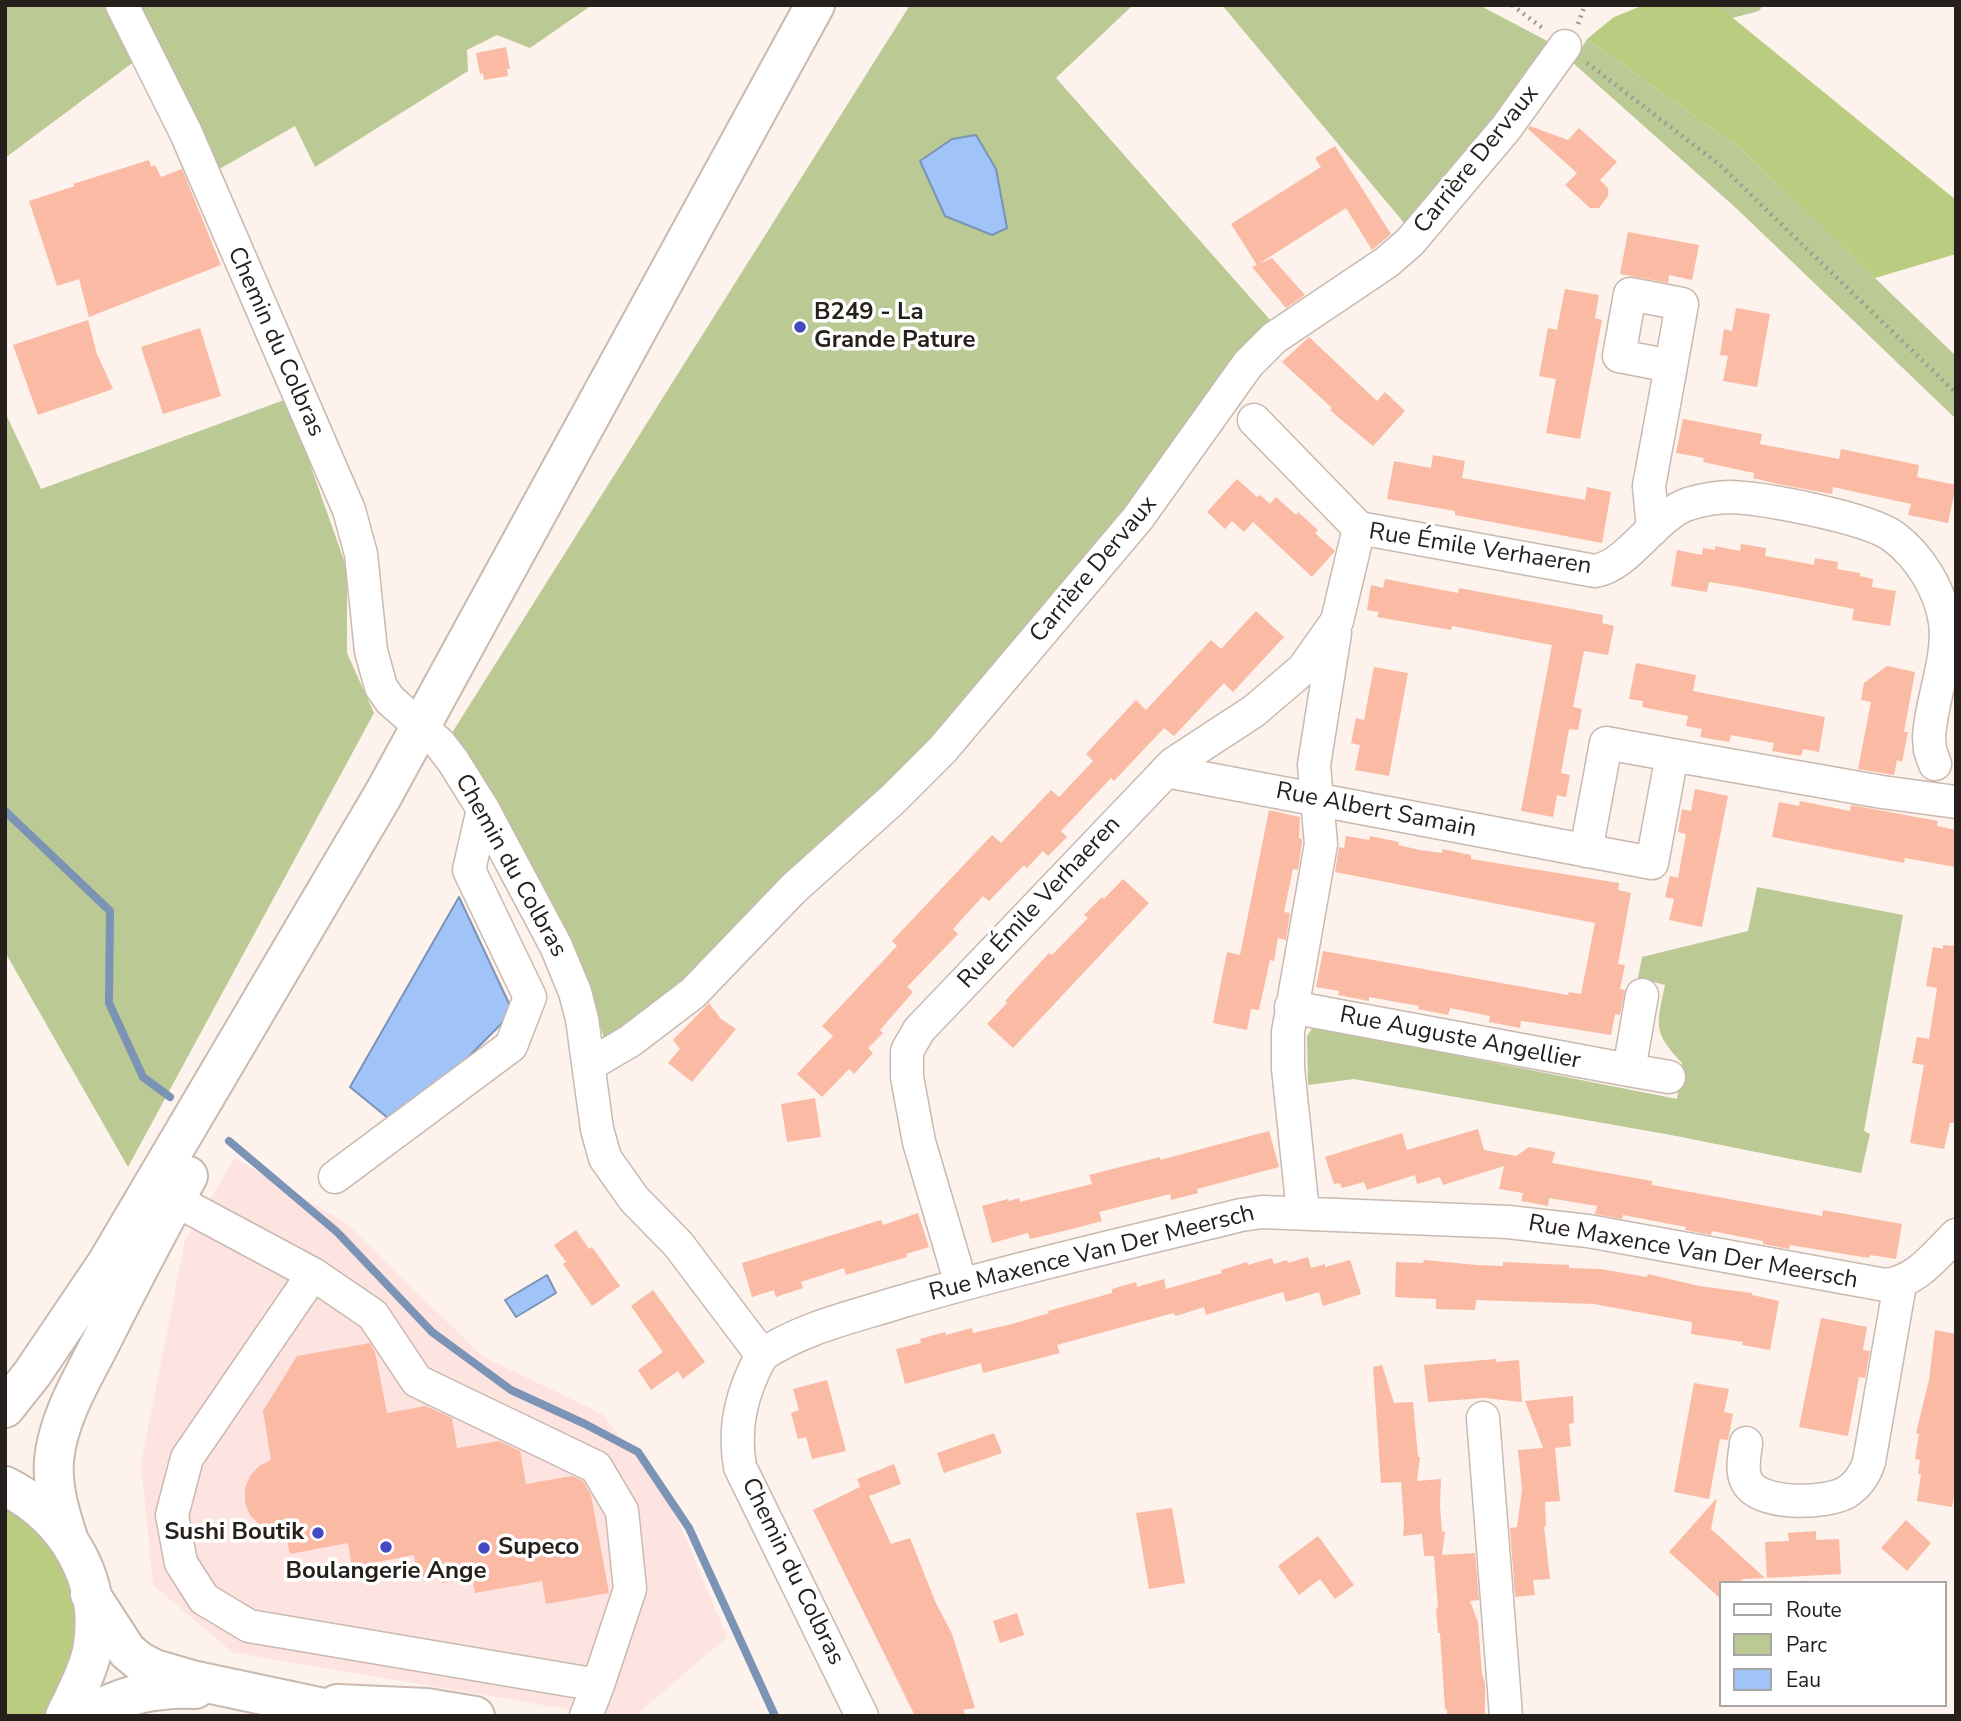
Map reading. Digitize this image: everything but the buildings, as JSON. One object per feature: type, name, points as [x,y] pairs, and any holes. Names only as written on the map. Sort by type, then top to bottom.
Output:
[{"type":"main road","points":[[5,1408],[114,1252],[383,795],[815,5]]},
{"type":"main road","points":[[65,1716],[82,1682],[91,1654],[94,1626],[90,1594],[80,1560],[68,1538],[58,1507],[54,1477],[55,1451],[61,1427],[73,1397],[383,795]]},
{"type":"main road","points":[[5,1486],[40,1507],[68,1538]]},
{"type":"main road","points":[[90,1594],[120,1643],[139,1661],[173,1675],[362,1716]]},
{"type":"main road","points":[[88,1716],[121,1699],[145,1692],[186,1688],[246,1691]]},
{"type":"main road","points":[[310,1703],[427,1708],[475,1716]]},
{"type":"street","name":"Chemin du Colbras","points":[[122,5],[186,133],[349,510],[362,554],[371,651],[381,687],[390,700],[447,752],[542,916],[568,972],[582,1020],[600,1144],[613,1172],[634,1199],[678,1244],[762,1354],[743,1396],[737,1422],[736,1446],[740,1467],[862,1716]]},
{"type":"street","name":"Carrière Dervaux","points":[[589,1065],[631,1041],[693,993],[793,889],[892,800],[943,749],[1139,518],[1248,364],[1274,338],[1387,262],[1410,243],[1506,128],[1565,46]]},
{"type":"street","points":[[1653,529],[1649,486],[1671,366]]},
{"type":"street","points":[[1254,420],[1359,528]]},
{"type":"street","name":"Rue Émile Verhaeren","points":[[961,1284],[917,1132],[906,1077],[906,1051],[909,1044],[919,1030],[1166,771],[1192,750],[1272,697],[1311,660],[1337,621],[1359,528],[1595,571],[1609,567],[1676,510],[1691,503],[1720,498],[1739,498],[1851,519],[1879,528],[1908,550],[1928,576],[1945,622],[1945,642],[1929,730],[1930,750],[1945,761]]},
{"type":"street","points":[[1303,1212],[1288,1068],[1291,1007],[1321,844],[1314,765],[1337,621]]},
{"type":"street","points":[[1586,851],[1606,743],[1891,794],[1941,799],[1945,761]]},
{"type":"street","name":"Rue Albert Samain","points":[[1166,771],[1652,863],[1672,755]]},
{"type":"street","points":[[335,1177],[511,1046],[530,997],[469,870],[482,809]]},
{"type":"street","points":[[1629,1070],[1642,995]]},
{"type":"street","name":"Rue Auguste Angellier","points":[[1291,1007],[1669,1077]]},
{"type":"street","points":[[175,1200],[313,1274],[373,1315],[417,1381],[596,1466],[622,1511],[630,1589],[586,1716]]},
{"type":"street","name":"Rue Maxence Van Der Meersch","points":[[762,1354],[813,1328],[961,1284],[1241,1215],[1274,1211],[1507,1222],[1588,1231],[1870,1283],[1900,1283]]},
{"type":"street","points":[[1746,1443],[1746,1482],[1755,1491],[1770,1498],[1805,1501],[1825,1499],[1845,1493],[1857,1485],[1865,1474],[1873,1447],[1900,1283],[1913,1276],[1956,1235]]},
{"type":"street","points":[[313,1274],[187,1458],[172,1515],[181,1563],[204,1599],[249,1626],[598,1685]]},
{"type":"street","points":[[1483,1418],[1506,1716]]},
{"type":"path","points":[[1512,5],[1720,165],[1956,393]]},
{"type":"shaded area","points":[[235,1158],[347,1224],[482,1356],[602,1414],[669,1498],[727,1637],[635,1716],[607,1716],[232,1652],[153,1585],[141,1464],[185,1240]]},
{"type":"green space","points":[[5,5],[105,5],[135,61],[5,158]]},
{"type":"green space","points":[[131,5],[592,5],[530,48],[497,35],[467,50],[468,71],[315,167],[295,126],[216,171]]},
{"type":"green space","points":[[910,5],[1133,5],[1056,78],[1271,321],[1155,477],[898,777],[706,965],[605,1042],[583,966],[514,837],[450,736]]},
{"type":"green space","points":[[1222,5],[1479,5],[1551,43],[1410,230]]},
{"type":"green space","points":[[1644,5],[1717,5],[1956,200],[1956,254],[1875,278],[1741,149],[1587,39],[1614,17]]},
{"type":"green space","points":[[1717,5],[1763,5],[1759,11],[1732,18]]},
{"type":"green space","points":[[1587,39],[1741,149],[1956,356],[1956,419],[1736,208],[1573,63]]},
{"type":"green space","points":[[287,399],[347,569],[347,653],[374,713],[128,1167],[5,952],[5,412],[41,489]]},
{"type":"green space","points":[[1757,887],[1903,915],[1864,1131],[1870,1134],[1861,1173],[1671,1135],[1354,1079],[1308,1085],[1307,1036],[1313,1027],[1677,1099],[1682,1063],[1666,1044],[1659,1028],[1665,985],[1638,978],[1642,957],[1748,931]]},
{"type":"green space","points":[[5,1503],[54,1547],[77,1605],[75,1650],[48,1716],[5,1716]]},
{"type":"water","points":[[976,135],[996,169],[1007,228],[992,235],[945,216],[920,161],[952,139]]},
{"type":"water","points":[[459,897],[513,1012],[399,1127],[350,1087]]},
{"type":"water","points":[[547,1275],[556,1293],[516,1317],[505,1300]]},
{"type":"waterway","points":[[5,811],[110,911],[109,1003],[143,1077],[170,1097]]},
{"type":"waterway","points":[[229,1141],[337,1232],[432,1332],[511,1390],[638,1452],[689,1528],[775,1716]]},
{"type":"place","name":"B249 - La Grande Pature","points":[[800,327]]},
{"type":"place","name":"Sushi Boutik","points":[[318,1533]]},
{"type":"place","name":"Boulangerie Ange","points":[[386,1547]]},
{"type":"place","name":"Supeco","points":[[484,1548]]}]
